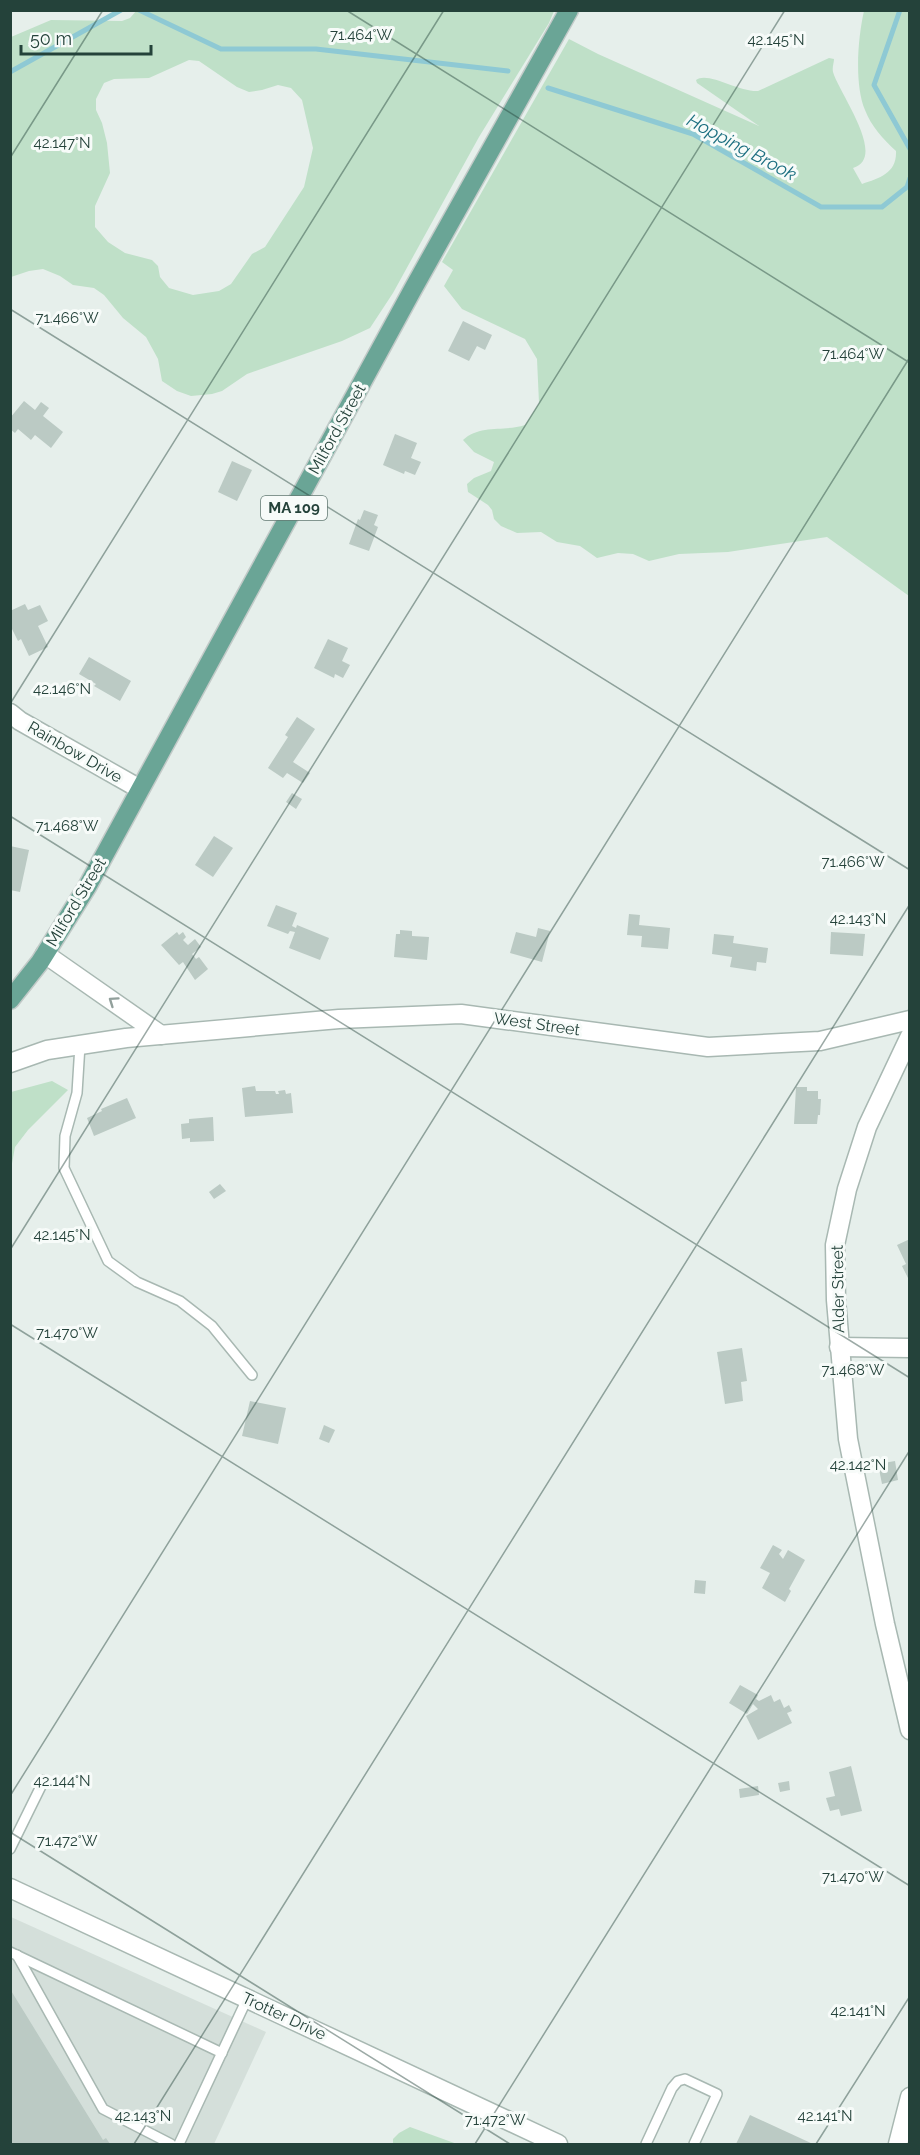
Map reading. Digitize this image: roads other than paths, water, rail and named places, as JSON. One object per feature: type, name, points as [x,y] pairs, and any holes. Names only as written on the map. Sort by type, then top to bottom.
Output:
[{"type":"main road","name":"Milford Street","points":[[10,1000],[45,954],[87,887],[413,289],[569,10]]},
{"type":"street","name":"Rainbow Drive","points":[[10,713],[20,721],[140,789]]},
{"type":"street","points":[[45,954],[161,1035]]},
{"type":"street","name":"West Street","points":[[10,1063],[47,1050],[80,1045],[161,1035],[339,1019],[461,1014],[708,1047],[820,1041],[909,1020]]},
{"type":"street","name":"Alder Street","points":[[909,1035],[867,1128],[847,1189],[835,1245],[839,1347],[848,1439],[885,1624],[907,1708],[909,1730]]},
{"type":"street","points":[[839,1347],[909,1348]]},
{"type":"street","name":"Trotter Drive","points":[[10,1888],[558,2145]]},
{"type":"street","points":[[898,2145],[909,2097]]},
{"type":"lane","points":[[80,1045],[77,1093],[65,1136],[64,1168],[108,1261],[137,1282],[180,1301],[212,1326],[252,1375]]},
{"type":"lane","points":[[10,1849],[44,1780]]},
{"type":"lane","points":[[14,1953],[222,2053]]},
{"type":"lane","points":[[14,1953],[103,2109],[171,2145]]},
{"type":"lane","points":[[179,2145],[248,1999]]},
{"type":"lane","points":[[646,2145],[672,2088],[678,2081],[685,2079],[717,2094],[694,2145]]},
{"type":"waterway","name":"Hopping Brook","points":[[10,72],[121,10]]},
{"type":"waterway","name":"Hopping Brook","points":[[139,10],[221,49],[316,49],[508,71]]},
{"type":"waterway","name":"Hopping Brook","points":[[900,10],[874,85],[910,149]]},
{"type":"waterway","name":"Hopping Brook","points":[[548,88],[693,134],[821,207],[882,207],[907,187],[910,178]]}]
